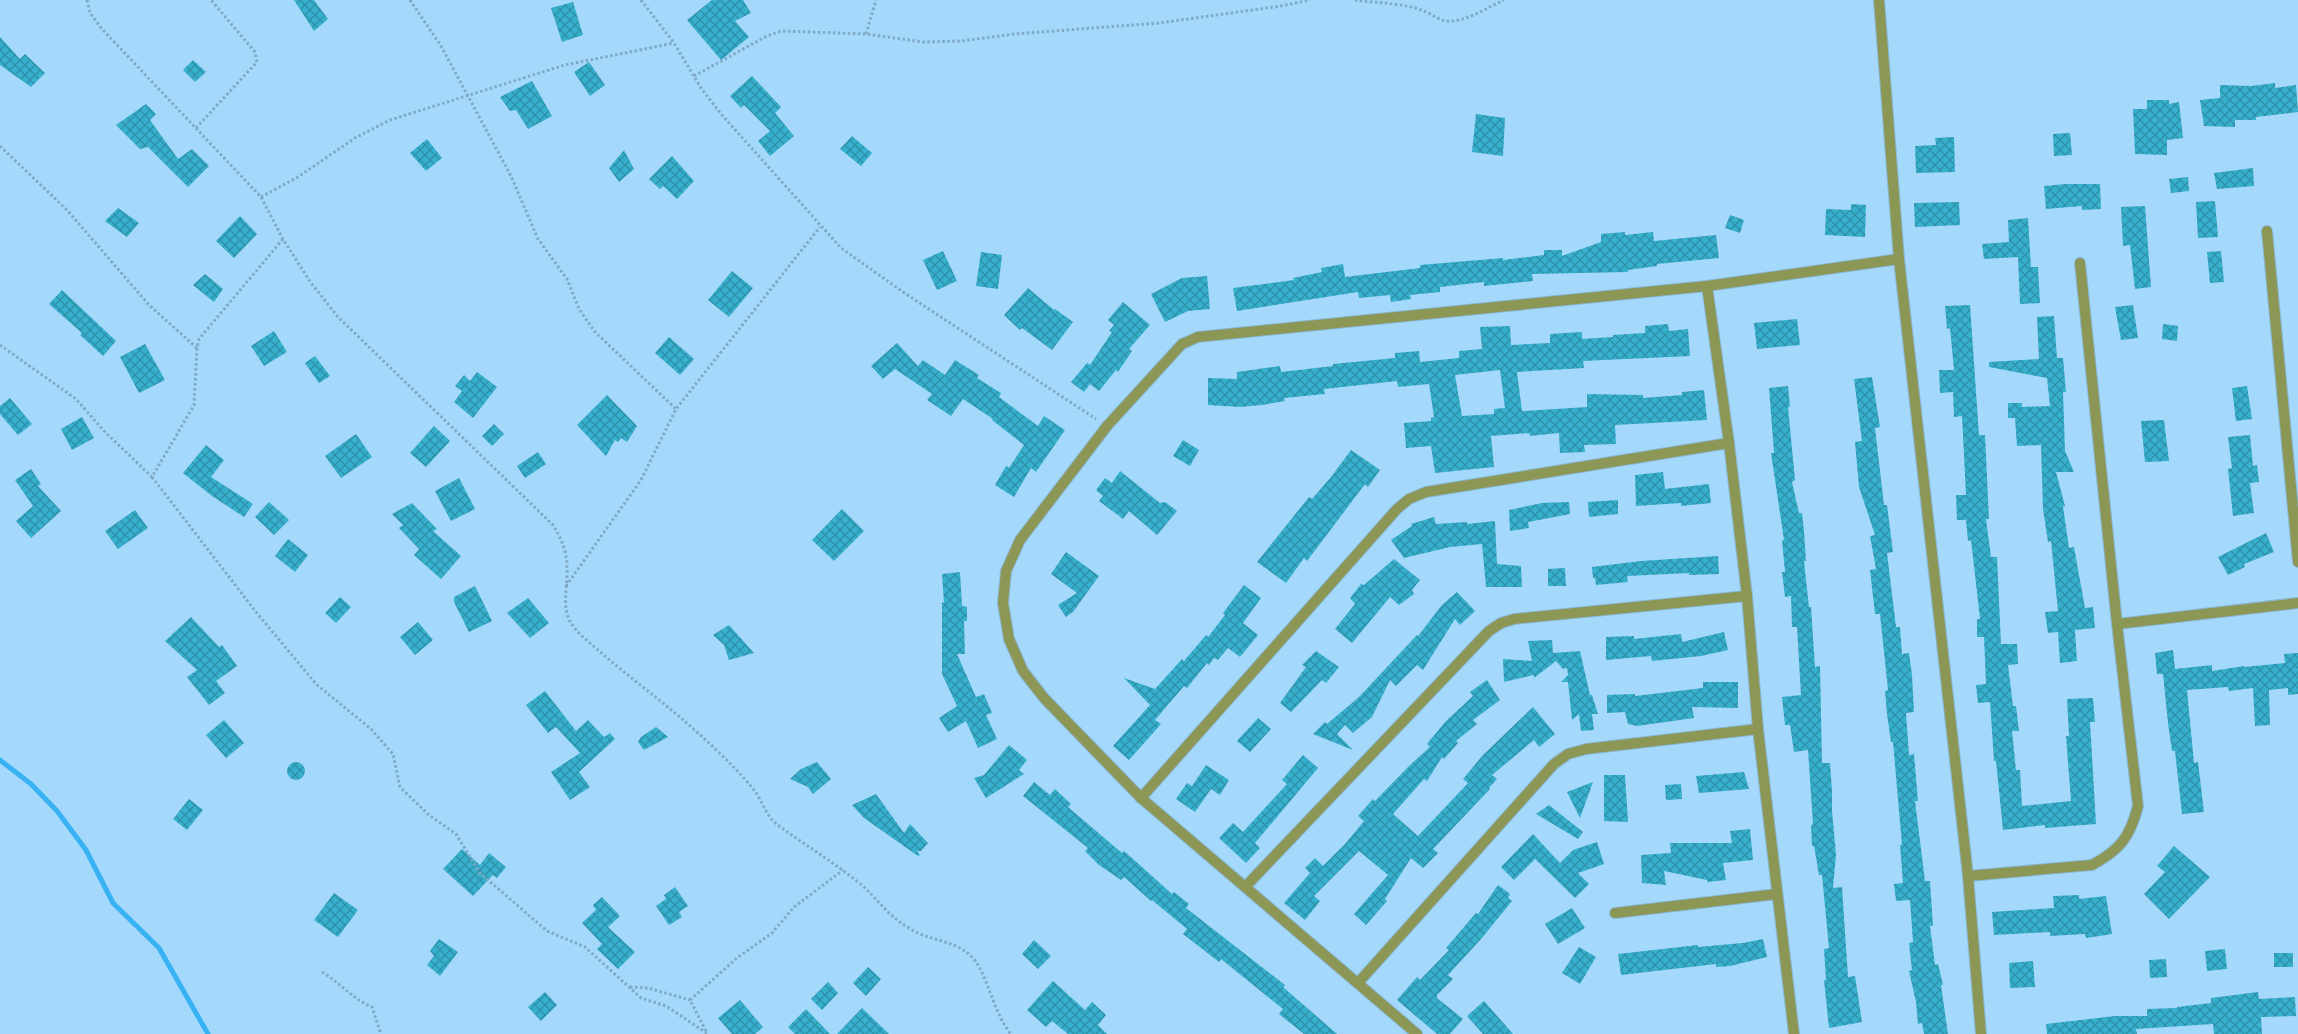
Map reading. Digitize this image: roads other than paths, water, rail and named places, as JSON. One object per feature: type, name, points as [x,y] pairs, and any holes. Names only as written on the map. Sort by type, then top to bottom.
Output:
[{"type":"street","points":[[1879,0],[1898,259],[1968,876],[1982,1034]]},
{"type":"street","points":[[2267,230],[2298,562]]},
{"type":"street","points":[[1417,1034],[1141,798],[1044,698],[1022,671],[1009,639],[1003,603],[1006,570],[1020,540],[1107,426],[1182,344],[1198,337],[1707,286],[1898,259]]},
{"type":"street","points":[[1968,876],[2092,865],[2110,855],[2124,841],[2133,825],[2138,806],[2117,624],[2080,263]]},
{"type":"street","points":[[1707,286],[1729,443],[1758,729],[1794,1034]]},
{"type":"street","points":[[1141,798],[1396,509],[1408,499],[1426,492],[1729,443]]},
{"type":"street","points":[[1246,886],[1490,631],[1502,623],[1514,619],[1746,596]]},
{"type":"street","points":[[2117,624],[2298,604]]},
{"type":"street","points":[[1358,983],[1554,764],[1568,754],[1586,749],[1758,729]]},
{"type":"street","points":[[1615,913],[1777,894]]},
{"type":"waterway","points":[[0,760],[31,784],[57,811],[86,850],[113,903],[159,948],[208,1034]]}]
